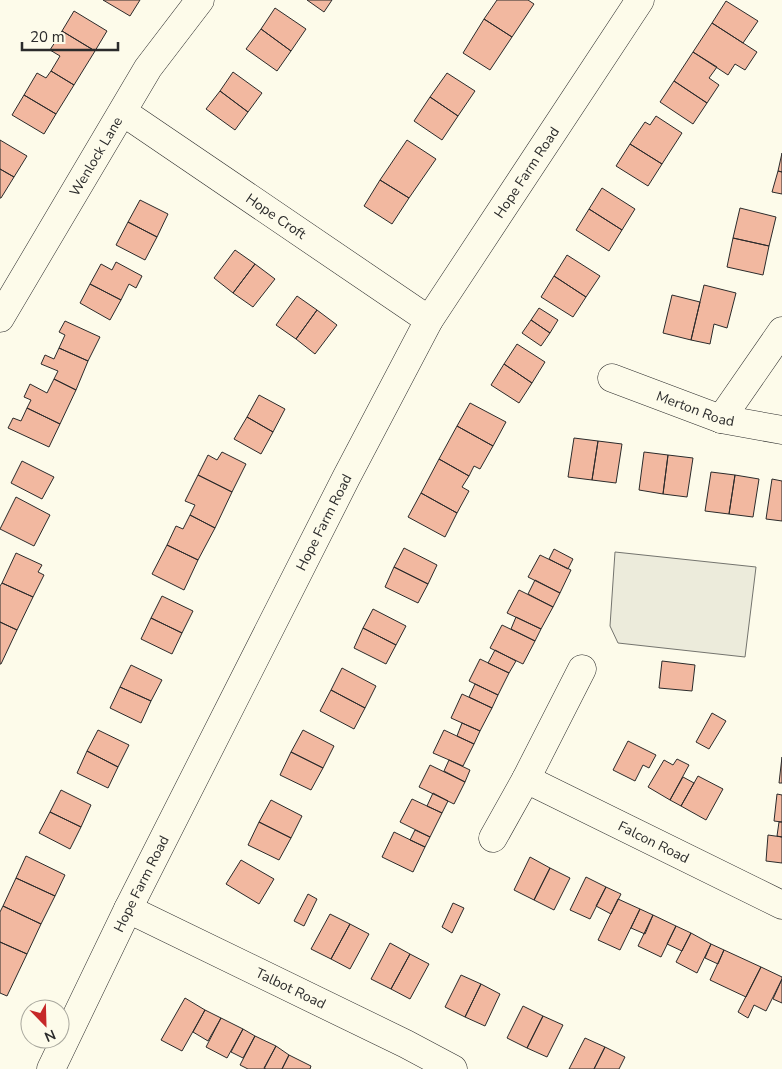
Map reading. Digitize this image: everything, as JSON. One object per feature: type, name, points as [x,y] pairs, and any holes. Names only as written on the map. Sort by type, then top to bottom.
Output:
[{"type":"street","name":"Wenlock Lane","points":[[0,318],[148,68],[200,0]]},
{"type":"street","name":"Hope Farm Road","points":[[51,1069],[128,909],[429,320],[640,0]]},
{"type":"street","name":"Hope Croft","points":[[123,112],[429,320]]},
{"type":"street","points":[[721,418],[782,331]]},
{"type":"street","name":"Merton Road","points":[[612,378],[721,418],[782,430]]},
{"type":"street","points":[[492,838],[526,779],[582,669]]},
{"type":"street","name":"Falcon Road","points":[[526,779],[782,905]]},
{"type":"street","name":"Talbot Road","points":[[128,909],[406,1044],[453,1069]]},
{"type":"shaded area","points":[[615,552],[756,567],[745,657],[618,643],[610,626]]},
{"type":"building","points":[[103,0],[140,0],[130,16]]},
{"type":"building","points":[[307,0],[332,0],[324,12]]},
{"type":"building","points":[[497,0],[528,0],[534,4],[512,37],[484,19]]},
{"type":"building","points":[[726,1],[758,21],[743,43],[712,23]]},
{"type":"building","points":[[275,8],[306,29],[291,51],[261,29]]},
{"type":"building","points":[[74,11],[107,31],[95,51],[62,31]]},
{"type":"building","points":[[484,19],[512,37],[490,70],[463,53]]},
{"type":"building","points":[[712,23],[757,52],[745,70],[735,64],[728,75],[693,52]]},
{"type":"building","points":[[261,29],[291,51],[277,71],[246,49]]},
{"type":"building","points":[[62,31],[95,51],[74,85],[51,71],[60,56],[50,50]]},
{"type":"building","points":[[693,52],[717,67],[709,78],[719,85],[707,103],[674,81]]},
{"type":"building","points":[[51,71],[74,85],[56,114],[24,95],[37,73],[46,78]]},
{"type":"building","points":[[233,72],[262,93],[248,112],[220,91]]},
{"type":"building","points":[[447,73],[475,91],[458,116],[430,97]]},
{"type":"building","points":[[674,81],[707,103],[693,124],[660,102]]},
{"type":"building","points":[[220,91],[248,112],[235,130],[206,109]]},
{"type":"building","points":[[24,95],[56,114],[44,134],[12,115]]},
{"type":"building","points":[[430,97],[458,116],[442,140],[414,121]]},
{"type":"building","points":[[656,116],[682,133],[662,164],[630,144],[645,122],[650,125]]},
{"type":"building","points":[[0,140],[27,156],[14,177],[0,169]]},
{"type":"building","points":[[407,140],[436,159],[409,198],[380,180]]},
{"type":"building","points":[[630,144],[662,164],[648,186],[616,166]]},
{"type":"building","points":[[782,153],[782,172],[778,171]]},
{"type":"building","points":[[0,169],[14,177],[1,198],[0,198]]},
{"type":"building","points":[[778,171],[782,172],[782,194],[772,192]]},
{"type":"building","points":[[380,180],[409,198],[392,224],[364,206]]},
{"type":"building","points":[[602,188],[635,209],[622,230],[589,209]]},
{"type":"building","points":[[140,200],[168,214],[157,237],[128,222]]},
{"type":"building","points":[[740,208],[776,217],[769,246],[733,238]]},
{"type":"building","points":[[589,209],[622,230],[609,251],[576,230]]},
{"type":"building","points":[[128,222],[157,237],[145,260],[116,245]]},
{"type":"building","points":[[733,238],[769,246],[763,275],[727,267]]},
{"type":"building","points":[[235,250],[255,264],[233,293],[214,278]]},
{"type":"building","points":[[567,255],[600,276],[586,297],[554,276]]},
{"type":"building","points":[[116,262],[142,276],[136,288],[129,284],[121,300],[90,284],[101,264],[112,270]]},
{"type":"building","points":[[255,264],[275,279],[253,307],[233,293]]},
{"type":"building","points":[[554,276],[586,297],[573,317],[541,297]]},
{"type":"building","points":[[90,284],[121,300],[110,320],[80,303]]},
{"type":"building","points":[[704,285],[736,293],[727,328],[714,324],[710,344],[691,340]]},
{"type":"building","points":[[672,295],[700,302],[691,340],[663,333]]},
{"type":"building","points":[[297,296],[317,310],[296,339],[276,325]]},
{"type":"building","points":[[539,308],[558,320],[550,333],[531,320]]},
{"type":"building","points":[[317,310],[337,325],[315,354],[296,339]]},
{"type":"building","points":[[531,320],[550,333],[541,346],[522,333]]},
{"type":"building","points":[[65,321],[100,337],[88,361],[59,348],[65,335],[59,332]]},
{"type":"building","points":[[517,344],[545,362],[532,383],[504,364]]},
{"type":"building","points":[[59,348],[88,361],[76,390],[54,379],[58,371],[41,364],[45,355],[54,359]]},
{"type":"building","points":[[504,364],[532,383],[519,403],[491,385]]},
{"type":"building","points":[[54,379],[76,390],[60,424],[27,408],[31,400],[24,397],[30,384],[47,393]]},
{"type":"building","points":[[259,395],[285,409],[273,432],[247,417]]},
{"type":"building","points":[[470,403],[506,422],[493,446],[457,426]]},
{"type":"building","points":[[27,408],[60,424],[49,447],[8,428],[13,418],[21,421]]},
{"type":"building","points":[[247,417],[273,432],[261,454],[234,439]]},
{"type":"building","points":[[457,426],[493,446],[480,469],[474,466],[469,476],[439,459]]},
{"type":"building","points":[[574,438],[598,441],[592,480],[568,477]]},
{"type":"building","points":[[598,441],[622,444],[616,483],[592,480]]},
{"type":"building","points":[[222,452],[246,464],[232,492],[198,475],[208,455],[217,460]]},
{"type":"building","points":[[644,452],[668,455],[663,494],[639,490]]},
{"type":"building","points":[[668,455],[693,458],[687,497],[663,494]]},
{"type":"building","points":[[439,459],[469,476],[462,487],[469,491],[457,513],[421,493]]},
{"type":"building","points":[[22,461],[54,477],[42,499],[11,483]]},
{"type":"building","points":[[711,472],[735,475],[729,514],[705,511]]},
{"type":"building","points":[[198,475],[232,492],[215,528],[190,515],[195,505],[185,501]]},
{"type":"building","points":[[735,475],[759,479],[753,517],[729,514]]},
{"type":"building","points":[[772,479],[782,481],[782,521],[766,519]]},
{"type":"building","points":[[421,493],[457,513],[445,537],[408,517]]},
{"type":"building","points":[[16,497],[50,515],[34,546],[0,529]]},
{"type":"building","points":[[190,515],[215,528],[198,560],[167,545],[176,526],[183,529]]},
{"type":"building","points":[[167,545],[198,560],[184,590],[152,574]]},
{"type":"building","points":[[404,548],[437,565],[428,584],[394,567]]},
{"type":"building","points":[[554,549],[573,559],[568,569],[549,559]]},
{"type":"building","points":[[16,553],[42,565],[38,572],[44,575],[33,597],[2,583]]},
{"type":"building","points":[[540,555],[571,570],[560,593],[528,577]]},
{"type":"building","points":[[394,567],[428,584],[418,603],[385,587]]},
{"type":"building","points":[[535,580],[560,593],[553,607],[528,594]]},
{"type":"building","points":[[2,583],[33,597],[17,630],[0,622],[0,586]]},
{"type":"building","points":[[519,590],[553,607],[541,629],[507,613]]},
{"type":"building","points":[[162,596],[193,611],[182,633],[151,618]]},
{"type":"building","points":[[373,609],[406,626],[396,645],[363,628]]},
{"type":"building","points":[[516,617],[541,629],[535,641],[511,629]]},
{"type":"building","points":[[151,618],[182,633],[172,654],[141,639]]},
{"type":"building","points":[[0,622],[17,630],[1,664],[0,664]]},
{"type":"building","points":[[502,625],[535,641],[523,664],[490,648]]},
{"type":"building","points":[[363,628],[396,645],[386,664],[354,648]]},
{"type":"building","points":[[495,650],[516,661],[509,673],[488,663]]},
{"type":"building","points":[[480,659],[509,673],[498,695],[469,681]]},
{"type":"building","points":[[662,661],[695,665],[692,691],[659,688]]},
{"type":"building","points":[[131,665],[162,680],[151,701],[120,687]]},
{"type":"building","points":[[342,668],[376,686],[365,708],[331,690]]},
{"type":"building","points":[[475,684],[498,695],[492,708],[469,697]]},
{"type":"building","points":[[120,687],[151,701],[141,723],[110,708]]},
{"type":"building","points":[[331,690],[365,708],[354,729],[320,711]]},
{"type":"building","points":[[462,694],[492,708],[480,731],[451,718]]},
{"type":"building","points":[[712,713],[726,721],[709,749],[696,742]]},
{"type":"building","points":[[462,723],[480,731],[474,744],[457,736]]},
{"type":"building","points":[[98,730],[129,745],[118,767],[87,751]]},
{"type":"building","points":[[303,730],[334,746],[323,768],[291,752]]},
{"type":"building","points":[[444,730],[474,744],[463,766],[433,753]]},
{"type":"building","points":[[628,741],[656,755],[649,768],[643,765],[635,781],[613,770]]},
{"type":"building","points":[[87,751],[118,767],[108,788],[77,773]]},
{"type":"building","points":[[291,752],[323,768],[311,790],[280,775]]},
{"type":"building","points":[[782,757],[782,783],[779,783]]},
{"type":"building","points":[[677,759],[689,765],[670,800],[648,787],[664,760],[673,765]]},
{"type":"building","points":[[449,760],[470,770],[465,782],[444,771]]},
{"type":"building","points":[[430,765],[465,782],[454,804],[419,787]]},
{"type":"building","points":[[698,776],[723,789],[706,820],[681,806]]},
{"type":"building","points":[[683,777],[694,783],[681,806],[670,800]]},
{"type":"building","points":[[61,790],[91,805],[81,827],[50,812]]},
{"type":"building","points":[[433,793],[448,801],[442,813],[427,806]]},
{"type":"building","points":[[777,794],[782,795],[782,822],[774,821]]},
{"type":"building","points":[[412,799],[442,813],[430,837],[400,822]]},
{"type":"building","points":[[271,800],[302,816],[291,838],[259,822]]},
{"type":"building","points":[[50,812],[81,827],[70,849],[39,833]]},
{"type":"building","points":[[259,822],[291,838],[279,860],[248,845]]},
{"type":"building","points":[[779,822],[782,822],[782,837],[777,836]]},
{"type":"building","points":[[415,830],[430,837],[425,847],[410,840]]},
{"type":"building","points":[[394,832],[425,847],[413,872],[382,857]]},
{"type":"building","points":[[768,835],[782,837],[782,863],[766,861]]},
{"type":"building","points":[[26,856],[65,875],[55,896],[16,878]]},
{"type":"building","points":[[530,857],[550,868],[534,900],[514,890]]},
{"type":"building","points":[[241,860],[274,879],[259,904],[226,884]]},
{"type":"building","points":[[550,868],[570,878],[554,910],[534,900]]},
{"type":"building","points":[[586,877],[606,887],[590,919],[570,910]]},
{"type":"building","points":[[16,878],[55,896],[41,924],[3,906]]},
{"type":"building","points":[[606,887],[621,894],[611,914],[596,906]]},
{"type":"building","points":[[308,894],[317,899],[304,926],[294,921]]},
{"type":"building","points":[[618,899],[640,909],[620,950],[598,940]]},
{"type":"building","points":[[453,903],[464,908],[452,933],[442,927]]},
{"type":"building","points":[[3,906],[41,924],[27,954],[0,942],[0,912]]},
{"type":"building","points":[[640,909],[653,915],[645,934],[631,928]]},
{"type":"building","points":[[330,914],[350,924],[331,959],[311,949]]},
{"type":"building","points":[[653,915],[676,926],[661,957],[638,946]]},
{"type":"building","points":[[350,924],[369,934],[350,969],[331,959]]},
{"type":"building","points":[[676,926],[691,933],[682,951],[667,944]]},
{"type":"building","points":[[691,933],[711,944],[697,973],[676,962]]},
{"type":"building","points":[[0,942],[27,954],[7,996],[0,993]]},
{"type":"building","points":[[390,943],[410,954],[391,989],[371,979]]},
{"type":"building","points":[[711,944],[724,950],[718,964],[705,958]]},
{"type":"building","points":[[724,950],[761,967],[746,997],[710,980]]},
{"type":"building","points":[[410,954],[429,964],[410,999],[391,989]]},
{"type":"building","points":[[761,967],[782,977],[782,979],[766,1011],[754,1005],[748,1018],[738,1012]]},
{"type":"building","points":[[461,975],[481,984],[465,1017],[445,1007]]},
{"type":"building","points":[[782,979],[782,1003],[773,999]]},
{"type":"building","points":[[481,984],[500,994],[485,1026],[465,1017]]},
{"type":"building","points":[[185,998],[205,1010],[182,1051],[161,1040]]},
{"type":"building","points":[[523,1006],[543,1016],[527,1048],[507,1038]]},
{"type":"building","points":[[205,1010],[221,1018],[208,1041],[193,1032]]},
{"type":"building","points":[[543,1016],[563,1025],[547,1057],[527,1048]]},
{"type":"building","points":[[221,1018],[243,1029],[227,1058],[206,1047]]},
{"type":"building","points":[[243,1029],[255,1036],[243,1058],[231,1052]]},
{"type":"building","points":[[255,1036],[276,1046],[264,1069],[248,1069],[240,1065]]},
{"type":"building","points":[[585,1038],[605,1047],[594,1069],[569,1069]]},
{"type":"building","points":[[276,1046],[289,1055],[282,1069],[266,1069],[264,1068]]},
{"type":"building","points":[[605,1047],[625,1057],[619,1069],[594,1069]]},
{"type":"building","points":[[289,1055],[311,1066],[310,1069],[282,1069]]}]
